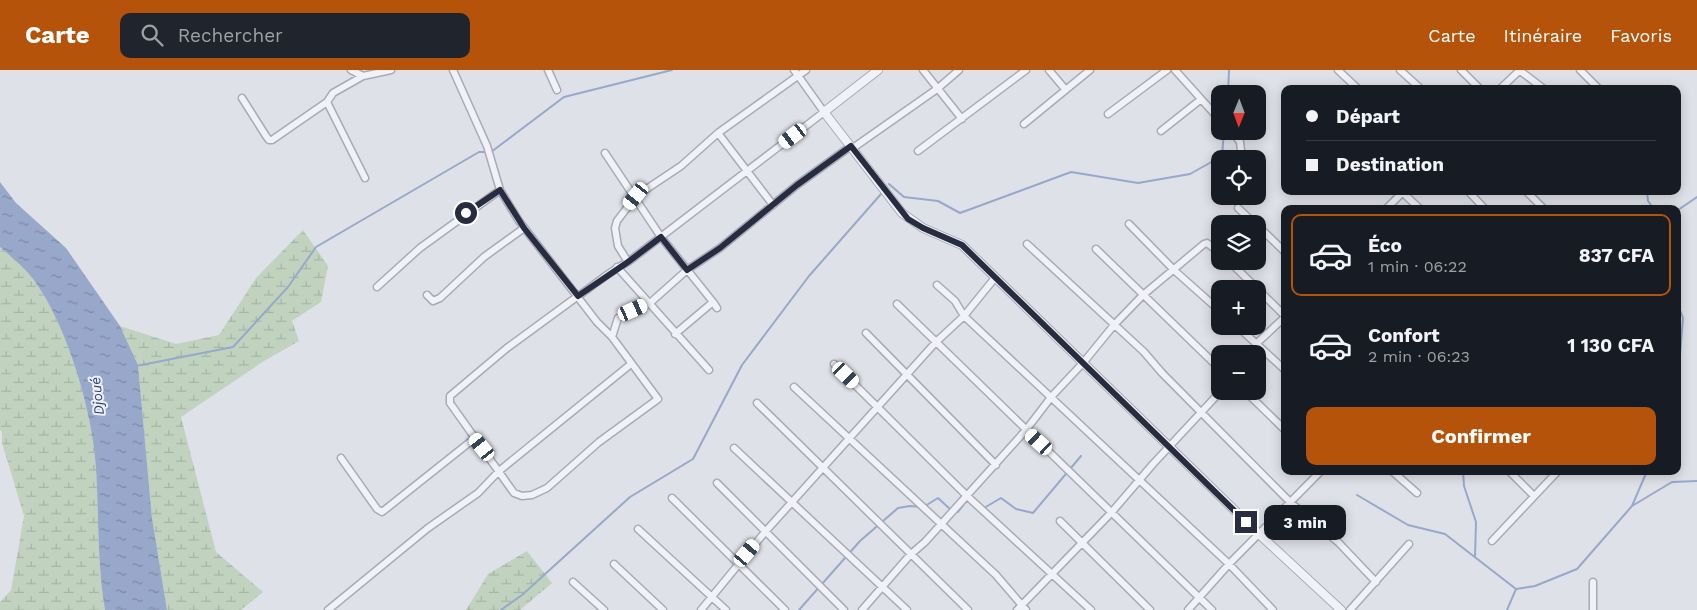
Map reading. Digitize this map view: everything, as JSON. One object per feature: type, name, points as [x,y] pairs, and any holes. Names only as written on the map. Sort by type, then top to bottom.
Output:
[{"type":"street","points":[[351,70],[363,76]]},
{"type":"street","points":[[242,98],[269,140],[272,140],[327,102],[333,93],[363,76],[391,70]]},
{"type":"street","points":[[454,70],[487,146],[500,190],[524,228],[578,296],[597,322],[612,337],[658,399],[599,442],[546,488],[532,495],[514,493],[450,403],[450,396],[507,348],[578,296],[618,267],[628,262],[878,70]]},
{"type":"street","points":[[548,70],[556,90]]},
{"type":"street","points":[[628,262],[618,246],[614,228],[636,196],[681,166],[718,133],[797,73],[806,70]]},
{"type":"street","points":[[923,70],[962,119]]},
{"type":"street","points":[[612,337],[618,318],[650,303],[687,270],[720,248],[773,205],[852,147],[937,89],[959,70]]},
{"type":"street","points":[[918,151],[1026,70]]},
{"type":"street","points":[[1049,70],[1065,89]]},
{"type":"street","points":[[1024,124],[1090,70]]},
{"type":"street","points":[[1108,114],[1167,70]]},
{"type":"street","points":[[1175,70],[1211,111]]},
{"type":"street","points":[[1338,70],[1354,85]]},
{"type":"street","points":[[1400,70],[1417,85]]},
{"type":"street","points":[[1461,70],[1476,85]]},
{"type":"street","points":[[1504,85],[1520,70],[1539,85]]},
{"type":"street","points":[[1580,70],[1595,85]]},
{"type":"street","points":[[797,73],[824,112],[908,219],[923,228],[962,245],[994,279],[1259,534],[1341,610]]},
{"type":"street","points":[[1161,132],[1200,100]]},
{"type":"street","points":[[327,102],[365,178]]},
{"type":"street","points":[[718,133],[773,205]]},
{"type":"street","points":[[605,153],[636,196],[661,237],[715,305],[675,334]]},
{"type":"street","points":[[377,287],[420,248],[500,190]]},
{"type":"street","points":[[1390,205],[1400,195]]},
{"type":"street","points":[[1406,195],[1416,205]]},
{"type":"street","points":[[1472,195],[1481,205]]},
{"type":"street","points":[[1530,195],[1540,205]]},
{"type":"street","points":[[1238,208],[1245,215]]},
{"type":"street","points":[[1130,224],[1175,270],[1211,303]]},
{"type":"street","points":[[427,294],[433,300],[440,298],[484,256],[524,228]]},
{"type":"street","points":[[1266,234],[1281,248]]},
{"type":"street","points":[[862,610],[910,555],[996,465],[1052,396],[1083,363],[1114,325],[1143,295],[1204,244],[1208,242],[1211,245]]},
{"type":"street","points":[[1027,244],[1144,352],[1200,412],[1291,503],[1338,542],[1376,582]]},
{"type":"street","points":[[1096,249],[1211,360]]},
{"type":"street","points":[[618,267],[675,334],[709,370]]},
{"type":"street","points":[[1238,270],[1281,312]]},
{"type":"street","points":[[700,610],[713,597],[738,563],[765,532],[936,342],[964,316],[994,279]]},
{"type":"street","points":[[937,285],[956,301],[964,316],[1052,396],[1139,481],[1229,564],[1273,610]]},
{"type":"street","points":[[897,304],[1212,610]]},
{"type":"street","points":[[1256,344],[1281,320]]},
{"type":"street","points":[[866,333],[996,465]]},
{"type":"street","points":[[1246,335],[1281,366]]},
{"type":"street","points":[[328,610],[428,528],[478,493],[498,471],[631,364]]},
{"type":"street","points":[[834,364],[966,495],[1092,610]]},
{"type":"street","points":[[794,387],[848,440],[996,575],[1021,608],[1051,573],[1111,513],[1212,400]]},
{"type":"street","points":[[1254,400],[1281,426]]},
{"type":"street","points":[[757,403],[968,610]]},
{"type":"street","points":[[341,458],[377,509],[382,512],[475,438]]},
{"type":"street","points":[[734,448],[907,610]]},
{"type":"street","points":[[1188,610],[1229,564],[1317,475]]},
{"type":"street","points":[[1397,475],[1417,493]]},
{"type":"street","points":[[1513,475],[1533,495]]},
{"type":"street","points":[[1492,541],[1533,495],[1554,475]]},
{"type":"street","points":[[717,483],[844,610]]},
{"type":"street","points":[[672,498],[785,610]]},
{"type":"street","points":[[1060,521],[1081,544],[1150,610]]},
{"type":"street","points":[[638,529],[726,610]]},
{"type":"street","points":[[1350,610],[1409,544]]},
{"type":"street","points":[[614,564],[663,610]]},
{"type":"street","points":[[573,582],[604,610]]},
{"type":"street","points":[[1593,582],[1593,610]]},
{"type":"green space","points":[[303,230],[328,266],[321,302],[292,321],[299,341],[264,361],[181,417],[216,552],[263,592],[241,610],[167,610],[152,518],[138,365],[120,326],[176,344],[219,335],[256,278]]},
{"type":"green space","points":[[0,247],[33,279],[45,298],[67,344],[84,396],[94,447],[99,557],[105,610],[0,610],[0,602],[11,590],[24,516],[2,443],[2,432],[0,430]]},
{"type":"green space","points":[[527,551],[552,583],[520,610],[466,610],[488,574]]},
{"type":"water","name":"Djoué","points":[[0,182],[16,203],[66,248],[120,326],[138,365],[152,518],[167,610],[105,610],[99,557],[94,447],[84,396],[67,344],[45,298],[33,279],[0,247]]},
{"type":"waterway","points":[[491,152],[564,97],[672,70]]},
{"type":"waterway","points":[[1228,85],[1229,70]]},
{"type":"waterway","points":[[889,184],[904,197],[938,201],[960,213],[1071,172],[1138,183],[1190,174],[1222,156],[1223,140]]},
{"type":"waterway","points":[[136,366],[233,347],[288,287],[316,247],[479,152],[486,152]]},
{"type":"waterway","points":[[501,610],[522,595],[630,497],[693,459],[742,365],[809,276],[881,194]]},
{"type":"waterway","points":[[1647,195],[1651,205]]},
{"type":"waterway","points":[[1681,208],[1697,197]]},
{"type":"waterway","points":[[1681,313],[1683,318],[1681,342]]},
{"type":"waterway","points":[[984,508],[1001,498],[1016,509],[1033,513],[1081,456]]},
{"type":"waterway","points":[[1463,475],[1464,486],[1476,522],[1475,557]]},
{"type":"waterway","points":[[1632,506],[1645,475]]},
{"type":"waterway","points":[[1507,610],[1516,589],[1535,586],[1577,569],[1632,506],[1672,482],[1697,481]]},
{"type":"waterway","points":[[1357,495],[1408,525],[1445,534],[1516,589]]},
{"type":"waterway","points":[[925,506],[938,498],[951,510]]},
{"type":"waterway","points":[[955,511],[958,512],[967,500]]},
{"type":"waterway","points":[[799,610],[860,541],[898,508],[921,507]]},
{"type":"route","points":[[466,213],[500,190],[524,228],[578,296],[661,237],[687,270],[720,248],[797,185],[851,146],[908,219],[916,225],[962,245],[994,279],[1096,375],[1246,522]]}]
